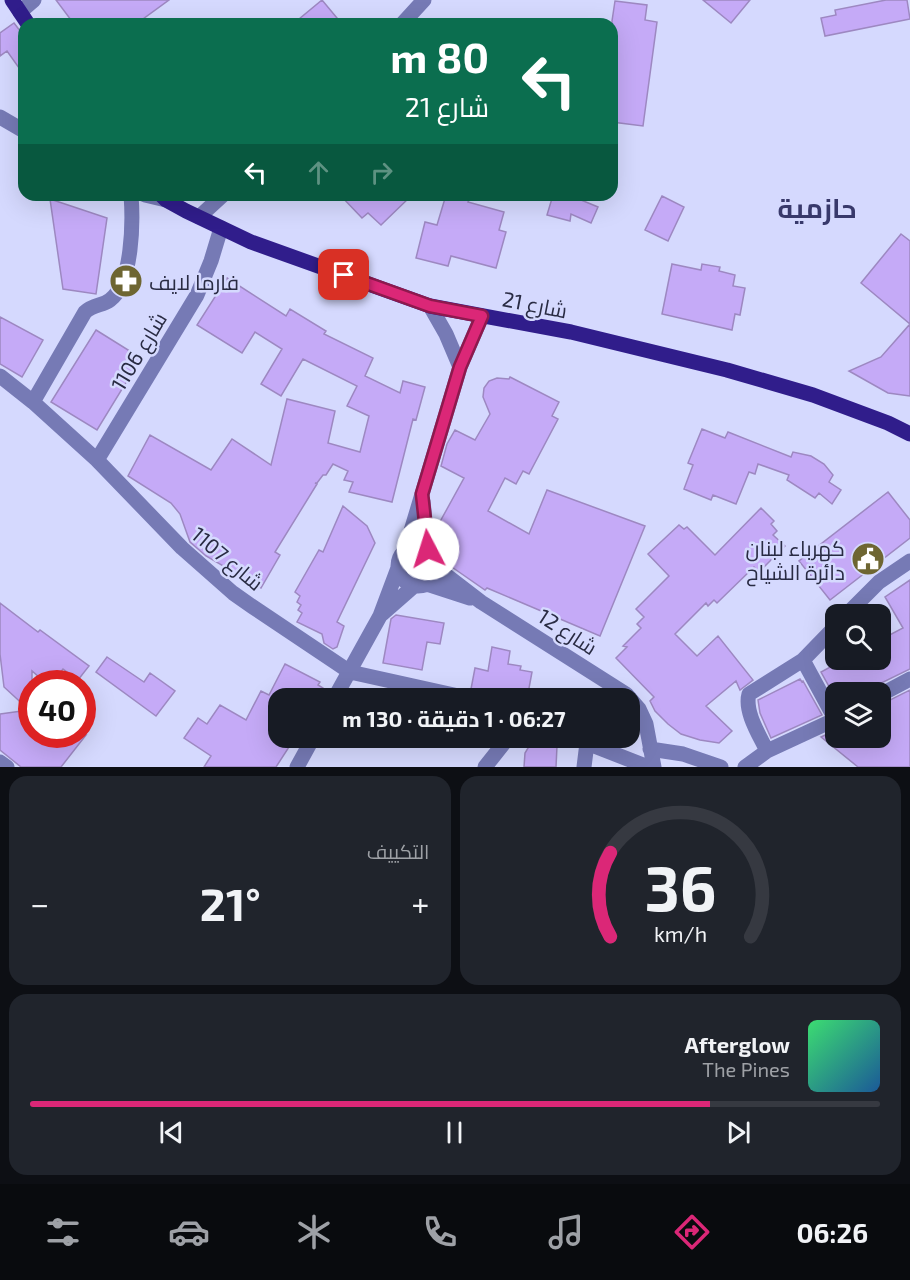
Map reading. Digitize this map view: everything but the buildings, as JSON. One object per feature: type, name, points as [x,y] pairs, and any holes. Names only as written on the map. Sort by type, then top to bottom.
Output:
[{"type":"main road","name":"شارع 21","points":[[169,201],[279,253],[430,306],[571,332],[727,370],[813,394],[910,434]]},
{"type":"street","points":[[20,12],[34,0]]},
{"type":"street","points":[[408,18],[424,0]]},
{"type":"street","points":[[0,117],[18,128]]},
{"type":"street","points":[[33,402],[85,312],[92,306],[111,300],[119,289],[133,226],[131,201]]},
{"type":"street","points":[[199,217],[216,201]]},
{"type":"street","name":"شارع 1106","points":[[98,460],[196,295],[222,228]]},
{"type":"street","points":[[430,306],[446,334],[460,367]]},
{"type":"street","points":[[341,688],[380,616],[399,561],[405,551],[460,367],[482,316]]},
{"type":"street","name":"شارع 1107","points":[[0,376],[98,460],[182,548],[233,592],[350,672],[422,688]]},
{"type":"street","points":[[422,494],[428,549]]},
{"type":"street","points":[[380,616],[420,585],[432,581],[438,569],[436,557],[428,549],[416,546],[405,551]]},
{"type":"street","points":[[857,604],[879,582],[910,561]]},
{"type":"street","points":[[398,568],[403,580],[420,585]]},
{"type":"street","name":"شارع 12","points":[[438,569],[481,602],[626,694],[639,709],[646,724],[654,767]]},
{"type":"street","name":"شارع 12","points":[[420,585],[481,602]]},
{"type":"street","points":[[767,752],[747,704],[749,694],[803,660],[825,637]]},
{"type":"street","points":[[803,660],[825,701]]},
{"type":"street","points":[[891,689],[910,679]]},
{"type":"street","points":[[745,767],[767,752],[825,724]]},
{"type":"street","points":[[297,767],[307,748]]},
{"type":"street","points":[[485,767],[500,748]]},
{"type":"street","points":[[582,748],[584,767]]},
{"type":"street","points":[[599,748],[648,767]]},
{"type":"street","points":[[650,749],[683,754],[721,767]]},
{"type":"street","points":[[0,762],[7,767]]},
{"type":"place","name":"فارما لايف","points":[[126,281]]},
{"type":"place","name":"كهرباء لبنان دائرة الشياح","points":[[868,559]]},
{"type":"district","name":"حازمية","points":[[817,207]]},
{"type":"route","points":[[344,275],[430,306],[482,316],[460,367],[422,494],[428,549]]}]
